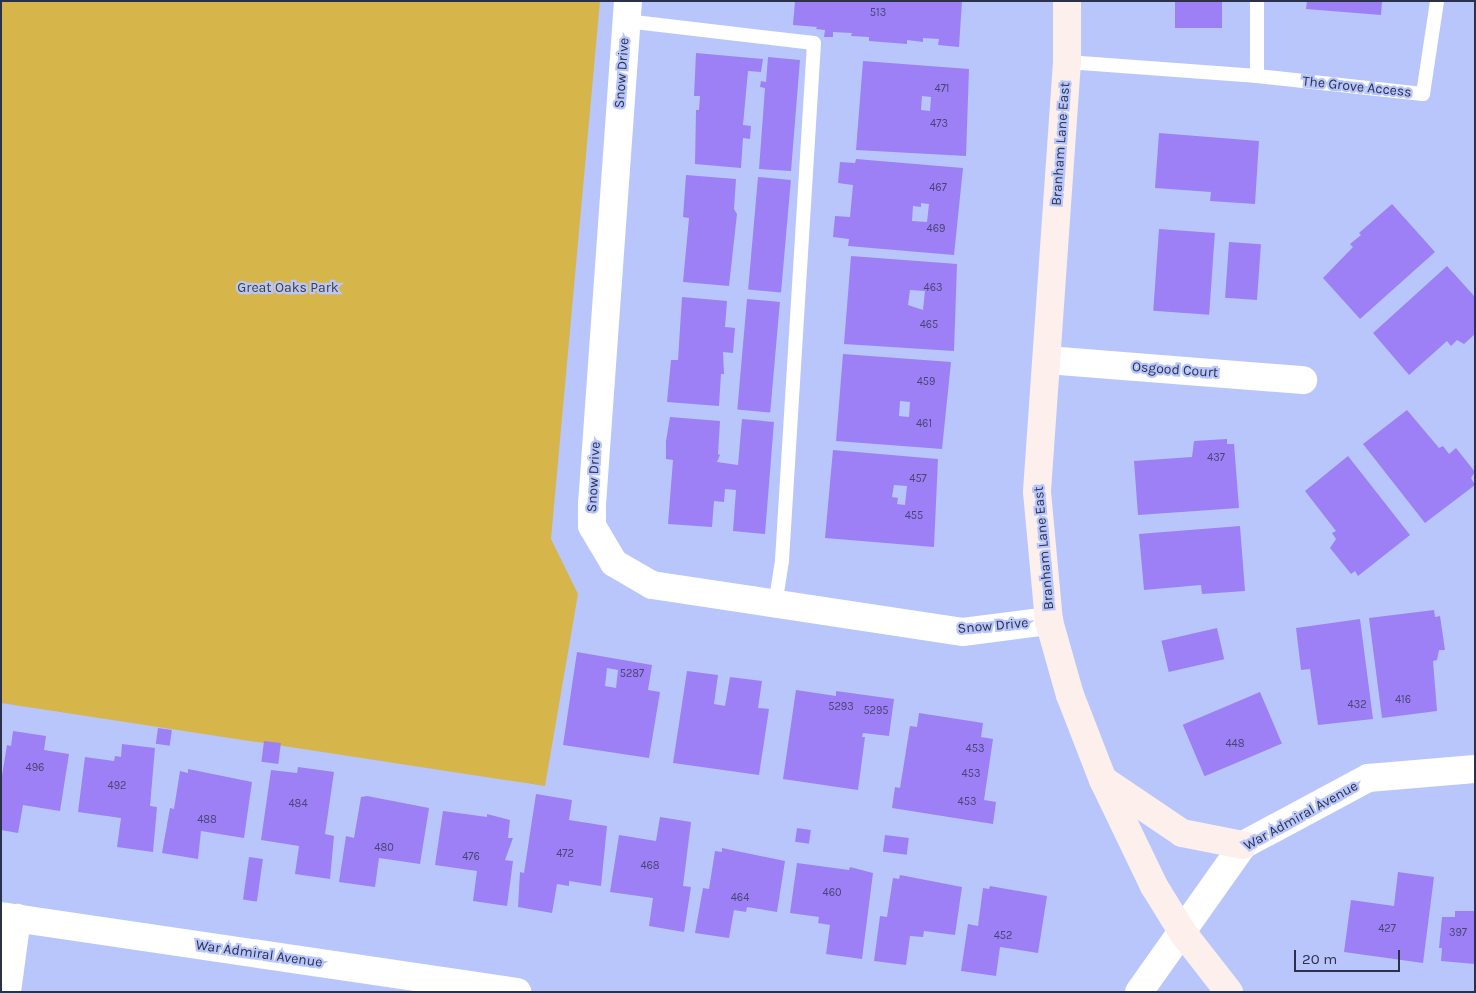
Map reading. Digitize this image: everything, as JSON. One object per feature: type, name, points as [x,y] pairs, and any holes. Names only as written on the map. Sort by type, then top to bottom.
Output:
[{"type":"street","name":"Branham Lane East","points":[[1067,1],[1067,62],[1037,492],[1049,621],[1070,695],[1103,780],[1154,886],[1183,933],[1229,992]]},
{"type":"street","name":"Snow Drive","points":[[627,11],[592,526],[614,563],[652,585],[963,632],[1049,621]]},
{"type":"street","name":"Osgood Court","points":[[1047,360],[1303,380]]},
{"type":"street","name":"War Admiral Avenue","points":[[1139,992],[1183,933],[1243,845],[1368,778],[1475,769]]},
{"type":"street","points":[[1103,780],[1182,833],[1243,845]]},
{"type":"street","points":[[7,992],[9,917]]},
{"type":"street","name":"War Admiral Avenue","points":[[9,917],[517,992]]},
{"type":"lane","points":[[1257,1],[1257,76]]},
{"type":"lane","name":"The Grove Access","points":[[1067,62],[1257,76],[1423,94],[1437,1]]},
{"type":"lane","points":[[627,11],[814,43],[782,560],[775,605]]},
{"type":"green space","name":"Great Oaks Park","points":[[1,1],[600,1],[551,539],[578,594],[545,786],[1,703]]},
{"type":"building","points":[[795,1],[962,1],[959,47],[938,45],[939,39],[923,38],[923,42],[907,40],[907,44],[869,41],[869,37],[851,36],[852,33],[833,32],[833,37],[824,37],[825,30],[816,29],[817,27],[793,25]]},
{"type":"building","points":[[1175,1],[1222,1],[1222,28],[1175,28]]},
{"type":"building","points":[[1307,1],[1382,1],[1381,15],[1306,9]]},
{"type":"building","points":[[696,53],[763,59],[761,72],[748,71],[743,125],[751,126],[750,139],[743,138],[741,168],[695,164],[696,110],[699,110],[700,96],[694,96]]},
{"type":"building","points":[[768,57],[800,60],[791,171],[759,169],[765,88],[760,87],[761,81],[766,82]]},
{"type":"building","points":[[863,61],[969,69],[966,156],[856,150]],"holes":[[[922,96],[931,97],[930,111],[921,110]]]},
{"type":"building","points":[[1159,133],[1259,141],[1255,204],[1210,201],[1211,192],[1155,188]]},
{"type":"building","points":[[856,159],[963,168],[954,255],[848,246],[849,239],[833,237],[835,216],[850,217],[853,185],[838,183],[840,162],[855,163]],"holes":[[[921,203],[929,204],[927,222],[912,221],[913,206],[921,207]]]},
{"type":"building","points":[[686,175],[736,179],[734,209],[737,214],[729,286],[683,282],[689,218],[683,217]]},
{"type":"building","points":[[758,177],[791,180],[781,292],[748,290]]},
{"type":"building","points":[[1392,204],[1435,252],[1360,319],[1323,278],[1353,247],[1350,244],[1361,235],[1359,233]]},
{"type":"building","points":[[1159,229],[1215,233],[1209,315],[1153,311]]},
{"type":"building","points":[[1229,242],[1261,244],[1257,300],[1225,298]]},
{"type":"building","points":[[851,256],[957,264],[954,351],[844,344]],"holes":[[[910,290],[925,291],[923,310],[908,305]]]},
{"type":"building","points":[[1447,266],[1475,297],[1475,334],[1464,344],[1457,340],[1451,346],[1447,341],[1409,375],[1373,333]]},
{"type":"building","points":[[682,297],[727,301],[725,327],[735,328],[733,353],[723,352],[724,374],[721,374],[719,406],[667,402],[671,360],[678,360]]},
{"type":"building","points":[[747,299],[780,302],[770,412],[737,410]]},
{"type":"building","points":[[843,354],[951,362],[942,449],[836,441]],"holes":[[[900,401],[910,402],[909,417],[899,416]]]},
{"type":"building","points":[[1407,410],[1439,448],[1443,446],[1449,454],[1456,448],[1475,472],[1471,478],[1475,485],[1425,523],[1363,444]]},
{"type":"building","points":[[670,417],[720,421],[718,454],[720,455],[717,462],[738,465],[742,419],[774,422],[765,534],[733,531],[736,490],[725,489],[724,502],[714,501],[712,527],[668,524],[673,460],[666,459],[666,441]]},
{"type":"building","points":[[1227,439],[1227,444],[1234,444],[1239,508],[1138,515],[1134,461],[1192,457],[1194,441]]},
{"type":"building","points":[[833,450],[938,459],[934,547],[825,538]],"holes":[[[894,485],[907,486],[905,505],[897,504],[898,498],[892,497]]]},
{"type":"building","points":[[1348,456],[1410,535],[1358,576],[1355,571],[1351,574],[1330,548],[1336,539],[1332,533],[1336,531],[1305,491]]},
{"type":"building","points":[[1240,526],[1245,591],[1202,594],[1201,585],[1144,590],[1139,534]]},
{"type":"building","points":[[1434,610],[1435,617],[1440,616],[1445,650],[1439,650],[1437,660],[1433,661],[1437,711],[1382,718],[1369,618]]},
{"type":"building","points":[[1360,619],[1373,719],[1318,725],[1310,669],[1301,670],[1296,628]]},
{"type":"building","points":[[1217,628],[1224,659],[1169,672],[1161,641]]},
{"type":"building","points":[[577,652],[652,665],[648,690],[660,692],[649,758],[563,745]],"holes":[[[607,668],[618,670],[616,688],[605,686]]]},
{"type":"building","points":[[687,671],[718,675],[714,704],[725,706],[730,677],[762,681],[758,708],[769,709],[759,775],[673,763]]},
{"type":"building","points":[[796,690],[836,696],[836,691],[894,699],[889,736],[863,733],[862,737],[865,737],[858,790],[783,779]]},
{"type":"building","points":[[1260,692],[1282,744],[1205,776],[1183,725]]},
{"type":"building","points":[[919,713],[983,723],[981,737],[993,739],[984,800],[996,802],[993,824],[892,808],[895,787],[900,788],[910,726],[917,727]]},
{"type":"building","points":[[158,728],[172,730],[170,746],[156,744]]},
{"type":"building","points":[[13,731],[46,736],[44,750],[69,754],[60,811],[23,805],[18,833],[1,830],[1,782],[7,745],[11,746]]},
{"type":"building","points":[[264,741],[281,743],[278,764],[261,762]]},
{"type":"building","points":[[122,744],[155,748],[150,806],[157,807],[153,852],[117,847],[121,818],[78,812],[85,757],[114,761],[115,756],[121,757]]},
{"type":"building","points":[[298,767],[334,772],[325,834],[334,836],[330,879],[295,874],[299,846],[261,840],[271,770],[297,773]]},
{"type":"building","points":[[188,769],[252,782],[244,838],[201,831],[198,859],[162,853],[170,808],[174,809],[180,771],[188,773]]},
{"type":"building","points":[[536,794],[572,800],[569,820],[607,826],[601,886],[569,881],[569,886],[557,884],[552,913],[518,907],[520,872],[524,873]]},
{"type":"building","points":[[367,796],[429,808],[420,864],[379,858],[375,887],[339,882],[346,836],[354,838],[361,797]]},
{"type":"building","points":[[443,811],[487,817],[487,814],[510,820],[508,838],[513,838],[505,860],[513,861],[507,906],[473,901],[477,871],[435,865]]},
{"type":"building","points":[[660,817],[691,822],[683,886],[691,887],[684,932],[649,926],[653,898],[610,892],[619,835],[656,841]]},
{"type":"building","points":[[797,828],[811,830],[809,844],[795,842]]},
{"type":"building","points":[[885,835],[909,838],[907,855],[883,852]]},
{"type":"building","points":[[722,848],[785,861],[777,912],[747,907],[746,912],[734,910],[729,938],[695,933],[703,888],[709,889],[715,851],[722,852]]},
{"type":"building","points":[[249,857],[263,859],[257,902],[243,900]]},
{"type":"building","points":[[797,863],[849,870],[850,867],[873,873],[862,959],[826,954],[830,925],[818,923],[819,917],[790,913]]},
{"type":"building","points":[[1398,872],[1434,877],[1423,963],[1344,952],[1351,900],[1394,906]]},
{"type":"building","points":[[900,875],[962,887],[955,935],[924,931],[923,937],[910,936],[906,965],[874,961],[880,916],[887,917],[893,878],[899,879]]},
{"type":"building","points":[[990,886],[1047,896],[1038,953],[1000,947],[996,976],[961,971],[968,924],[978,926],[983,888],[989,889]]},
{"type":"building","points":[[1455,911],[1475,911],[1475,964],[1441,961],[1442,948],[1439,948],[1442,917],[1455,917]]}]
